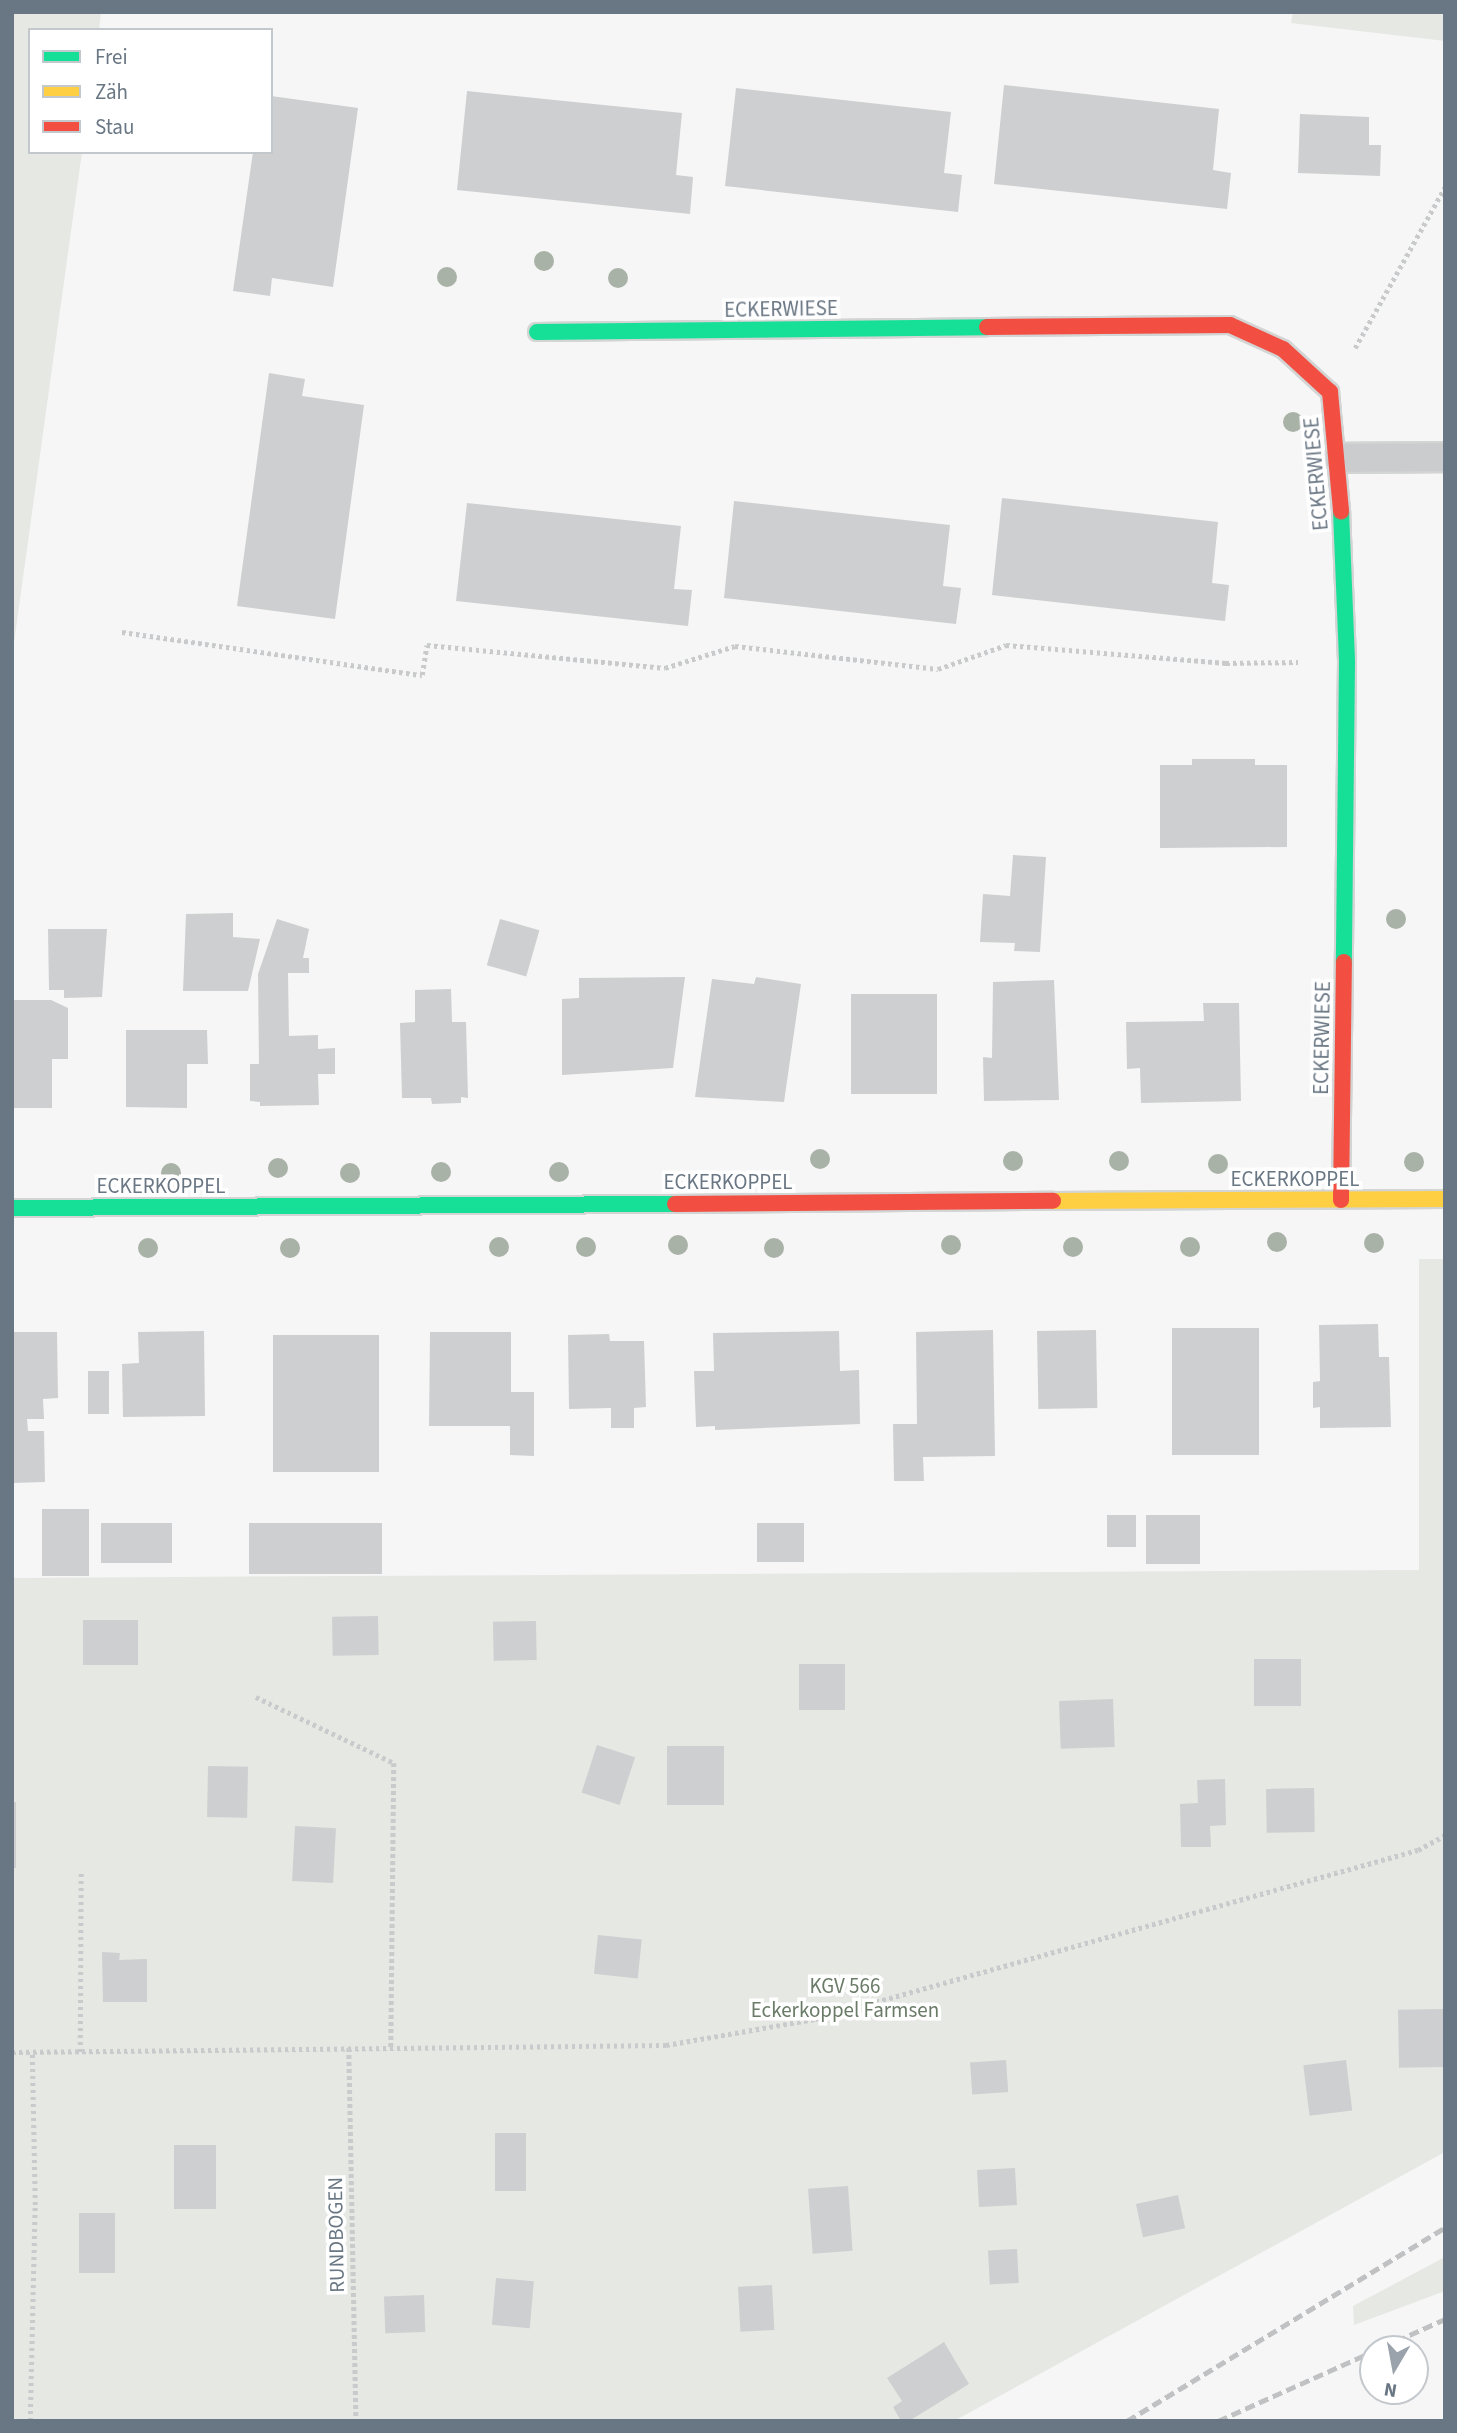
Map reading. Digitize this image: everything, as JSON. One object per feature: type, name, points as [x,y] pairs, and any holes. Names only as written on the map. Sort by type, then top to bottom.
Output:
[{"type":"street","name":"ECKERWIESE","points":[[537,332],[1230,325],[1283,349],[1330,392],[1339,458],[1348,662],[1341,1199]]},
{"type":"street","name":"ECKERKOPPEL","points":[[12,1208],[1445,1199]]},
{"type":"lane","points":[[1339,458],[1445,457]]},
{"type":"path","points":[[1330,392],[1445,187]]},
{"type":"path","points":[[122,632],[422,675],[427,645],[665,668],[735,646],[938,669],[1006,645],[1226,663],[1348,662]]},
{"type":"path","points":[[256,1698],[394,1763],[391,2050]]},
{"type":"path","points":[[12,2052],[666,2045],[815,2019],[1418,1850],[1445,1835]]},
{"type":"path","points":[[80,2052],[81,1870]]},
{"type":"path","name":"RUNDBOGEN","points":[[349,2048],[356,2421]]},
{"type":"path","points":[[30,2421],[35,2205],[32,2052]]},
{"type":"green space","points":[[12,12],[101,12],[99,28],[28,28],[28,154],[82,154],[12,657]]},
{"type":"green space","points":[[1293,12],[1445,12],[1445,41],[1291,23]]},
{"type":"green space","name":"KGV 566 Eckerkoppel Farmsen","points":[[1419,1259],[1445,1259],[1445,2152],[954,2421],[12,2421],[12,1578],[1419,1570]]},
{"type":"green space","points":[[1445,2257],[1445,2291],[1354,2325],[1353,2306]]},
{"type":"building","points":[[1004,85],[1219,109],[1213,170],[1231,173],[1227,209],[994,184]]},
{"type":"building","points":[[736,88],[951,112],[944,173],[962,175],[958,212],[725,186]]},
{"type":"building","points":[[467,91],[682,113],[676,175],[693,177],[690,214],[457,190]]},
{"type":"building","points":[[273,96],[358,108],[333,287],[272,278],[270,296],[233,291],[253,154],[273,154]]},
{"type":"building","points":[[1300,114],[1369,117],[1369,145],[1381,145],[1380,176],[1298,173]]},
{"type":"building","points":[[269,373],[305,379],[302,396],[364,405],[335,619],[237,606]]},
{"type":"building","points":[[1002,498],[1218,522],[1212,583],[1229,585],[1225,621],[992,595]]},
{"type":"building","points":[[734,501],[950,525],[943,586],[961,588],[956,624],[724,598]]},
{"type":"building","points":[[467,503],[681,526],[674,589],[692,590],[688,626],[456,601]]},
{"type":"building","points":[[1192,759],[1255,759],[1255,765],[1287,765],[1287,847],[1160,848],[1160,765],[1192,765]]},
{"type":"building","points":[[1013,855],[1046,857],[1040,952],[1014,951],[1015,943],[980,942],[983,894],[1010,896]]},
{"type":"building","points":[[233,913],[233,937],[260,939],[248,991],[183,991],[186,914]]},
{"type":"building","points":[[277,919],[309,929],[303,958],[309,958],[309,973],[288,973],[289,1036],[318,1035],[318,1049],[335,1048],[335,1074],[318,1074],[319,1105],[260,1106],[260,1102],[250,1101],[250,1064],[259,1064],[258,974]]},
{"type":"building","points":[[500,919],[539,930],[526,976],[487,965]]},
{"type":"building","points":[[48,929],[107,929],[102,997],[64,998],[64,990],[49,990]]},
{"type":"building","points":[[685,977],[673,1068],[562,1075],[562,999],[579,998],[579,978]]},
{"type":"building","points":[[756,977],[801,984],[784,1102],[695,1097],[712,979],[754,984]]},
{"type":"building","points":[[1054,980],[1059,1100],[984,1101],[983,1057],[992,1058],[993,982]]},
{"type":"building","points":[[451,989],[452,1022],[466,1022],[468,1098],[461,1097],[461,1103],[432,1104],[431,1098],[402,1098],[400,1023],[415,1022],[415,990]]},
{"type":"building","points":[[851,994],[937,994],[937,1094],[851,1094]]},
{"type":"building","points":[[12,1000],[51,1000],[68,1008],[68,1059],[52,1059],[52,1108],[12,1108]]},
{"type":"building","points":[[1203,1003],[1239,1003],[1241,1101],[1141,1103],[1140,1068],[1127,1069],[1126,1022],[1204,1021]]},
{"type":"building","points":[[126,1030],[207,1030],[208,1064],[187,1064],[187,1108],[126,1107]]},
{"type":"building","points":[[1378,1324],[1379,1357],[1389,1357],[1391,1427],[1320,1428],[1320,1407],[1313,1408],[1313,1382],[1320,1381],[1319,1325]]},
{"type":"building","points":[[1172,1328],[1259,1328],[1259,1455],[1172,1455]]},
{"type":"building","points":[[993,1330],[995,1456],[923,1457],[924,1481],[894,1481],[893,1424],[917,1424],[916,1332]]},
{"type":"building","points":[[1096,1330],[1097,1408],[1038,1409],[1037,1331]]},
{"type":"building","points":[[204,1331],[205,1416],[123,1417],[122,1364],[139,1363],[138,1332]]},
{"type":"building","points":[[839,1331],[840,1371],[859,1370],[860,1424],[715,1430],[715,1426],[696,1427],[694,1371],[714,1371],[713,1333]]},
{"type":"building","points":[[12,1332],[57,1332],[58,1398],[43,1399],[44,1419],[27,1419],[28,1431],[44,1431],[45,1482],[12,1483]]},
{"type":"building","points":[[430,1332],[511,1332],[511,1392],[534,1392],[534,1456],[510,1455],[510,1426],[429,1426]]},
{"type":"building","points":[[609,1334],[610,1341],[644,1341],[646,1407],[634,1408],[634,1428],[611,1428],[611,1408],[569,1409],[568,1335]]},
{"type":"building","points":[[273,1335],[379,1335],[379,1472],[273,1472]]},
{"type":"building","points":[[88,1371],[109,1371],[109,1414],[88,1414]]},
{"type":"building","points":[[42,1509],[89,1509],[89,1576],[42,1576]]},
{"type":"building","points":[[1107,1515],[1136,1515],[1136,1547],[1107,1547]]},
{"type":"building","points":[[1146,1515],[1200,1515],[1200,1564],[1146,1564]]},
{"type":"building","points":[[101,1523],[172,1523],[172,1563],[101,1563]]},
{"type":"building","points":[[249,1523],[382,1523],[382,1574],[249,1574]]},
{"type":"building","points":[[757,1523],[804,1523],[804,1562],[757,1562]]},
{"type":"building","points":[[378,1616],[379,1655],[333,1656],[332,1617]]},
{"type":"building","points":[[83,1620],[138,1620],[138,1665],[83,1665]]},
{"type":"building","points":[[536,1621],[537,1660],[494,1661],[493,1622]]},
{"type":"building","points":[[1254,1659],[1301,1659],[1301,1706],[1254,1706]]},
{"type":"building","points":[[799,1664],[845,1664],[845,1710],[799,1710]]},
{"type":"building","points":[[1113,1699],[1115,1747],[1061,1749],[1059,1701]]},
{"type":"building","points":[[597,1745],[635,1757],[620,1805],[582,1793]]},
{"type":"building","points":[[667,1746],[724,1746],[724,1805],[667,1805]]},
{"type":"building","points":[[208,1766],[248,1767],[247,1818],[207,1817]]},
{"type":"building","points":[[1225,1779],[1226,1825],[1210,1826],[1211,1847],[1181,1847],[1180,1804],[1198,1803],[1197,1780]]},
{"type":"building","points":[[1314,1788],[1315,1832],[1267,1833],[1266,1789]]},
{"type":"building","points":[[12,1802],[16,1802],[16,1868],[12,1868]]},
{"type":"building","points":[[295,1826],[336,1828],[333,1883],[292,1881]]},
{"type":"building","points":[[598,1935],[642,1940],[638,1978],[594,1974]]},
{"type":"building","points":[[102,1952],[120,1953],[119,1960],[147,1959],[147,2002],[103,2002]]},
{"type":"building","points":[[1444,2009],[1445,2067],[1399,2068],[1398,2010]]},
{"type":"building","points":[[1006,2060],[1008,2092],[972,2094],[970,2063]]},
{"type":"building","points":[[1346,2060],[1352,2111],[1310,2116],[1303,2065]]},
{"type":"building","points":[[495,2133],[526,2133],[526,2191],[495,2191]]},
{"type":"building","points":[[174,2145],[216,2145],[216,2209],[174,2209]]},
{"type":"building","points":[[1015,2168],[1017,2205],[979,2207],[977,2170]]},
{"type":"building","points":[[848,2186],[853,2251],[813,2254],[808,2189]]},
{"type":"building","points":[[1178,2195],[1185,2228],[1143,2237],[1136,2204]]},
{"type":"building","points":[[79,2213],[115,2213],[115,2273],[79,2273]]},
{"type":"building","points":[[1017,2249],[1019,2283],[990,2284],[988,2251]]},
{"type":"building","points":[[496,2278],[534,2281],[530,2328],[492,2325]]},
{"type":"building","points":[[772,2285],[774,2330],[740,2332],[738,2287]]},
{"type":"building","points":[[424,2295],[425,2332],[385,2333],[384,2296]]},
{"type":"building","points":[[944,2342],[969,2384],[909,2421],[901,2421],[893,2407],[902,2401],[887,2378]]},
{"type":"railway","points":[[1127,2421],[1445,2228]]},
{"type":"railway","points":[[1218,2421],[1445,2319]]},
{"type":"traffic: fast","points":[[537,332],[987,327]]},
{"type":"traffic: fast","points":[[1341,511],[1347,662],[1344,962]]},
{"type":"traffic: fast","points":[[12,1208],[675,1204]]},
{"type":"traffic: slow","points":[[1053,1201],[1445,1199]]},
{"type":"traffic: jam","points":[[987,327],[1230,325],[1283,349],[1330,392],[1341,511]]},
{"type":"traffic: jam","points":[[1341,1200],[1344,962]]},
{"type":"traffic: jam","points":[[675,1204],[1053,1201]]}]
